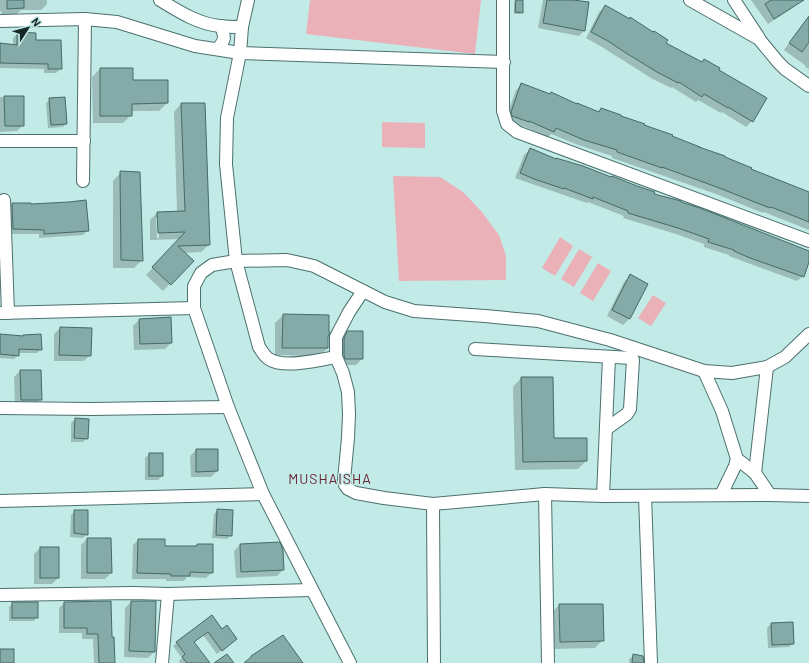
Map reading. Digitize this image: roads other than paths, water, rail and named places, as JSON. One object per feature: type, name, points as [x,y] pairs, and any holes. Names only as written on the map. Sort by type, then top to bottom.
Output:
[{"type":"street","points":[[160,0],[178,11],[203,23],[242,27]]},
{"type":"street","points":[[248,0],[242,27],[240,53],[227,118],[226,164],[236,261],[259,347],[263,354],[273,362],[282,363],[316,361],[336,357]]},
{"type":"street","points":[[503,0],[503,111],[507,124],[517,132],[809,241]]},
{"type":"street","points":[[690,0],[759,39]]},
{"type":"street","points":[[734,0],[759,39],[778,62],[785,69],[809,86]]},
{"type":"street","points":[[0,21],[85,20],[117,22],[195,46],[240,53],[504,62]]},
{"type":"street","points":[[83,181],[85,20]]},
{"type":"street","points":[[217,49],[223,43],[224,35],[221,26]]},
{"type":"street","points":[[0,141],[84,141]]},
{"type":"street","points":[[4,200],[4,313],[194,308]]},
{"type":"street","points":[[350,663],[263,494],[228,407],[194,308],[194,286],[201,273],[212,265],[236,261],[287,260],[314,266],[385,302],[414,311],[538,321],[610,340],[704,371],[732,373],[767,366],[785,357],[809,334]]},
{"type":"street","points":[[363,291],[349,312],[336,337],[336,357],[343,373],[348,392],[348,438],[344,480],[348,489],[356,493],[434,504],[545,494],[603,496],[809,496]]},
{"type":"street","points":[[475,349],[630,358],[633,360],[630,409],[627,414],[606,429]]},
{"type":"street","points":[[603,496],[609,357]]},
{"type":"street","points":[[755,473],[767,366]]},
{"type":"street","points":[[704,371],[722,411],[737,459],[721,495]]},
{"type":"street","points":[[0,408],[91,409],[228,407]]},
{"type":"street","points":[[737,459],[755,473],[770,495]]},
{"type":"street","points":[[0,501],[263,494]]},
{"type":"street","points":[[545,494],[548,663]]},
{"type":"street","points":[[645,496],[651,663]]},
{"type":"street","points":[[434,504],[434,663]]},
{"type":"street","points":[[0,595],[134,593],[168,594],[312,590]]},
{"type":"street","points":[[162,663],[168,594]]},
{"type":"district","name":"MUSHAISHA","points":[[330,478]]}]
